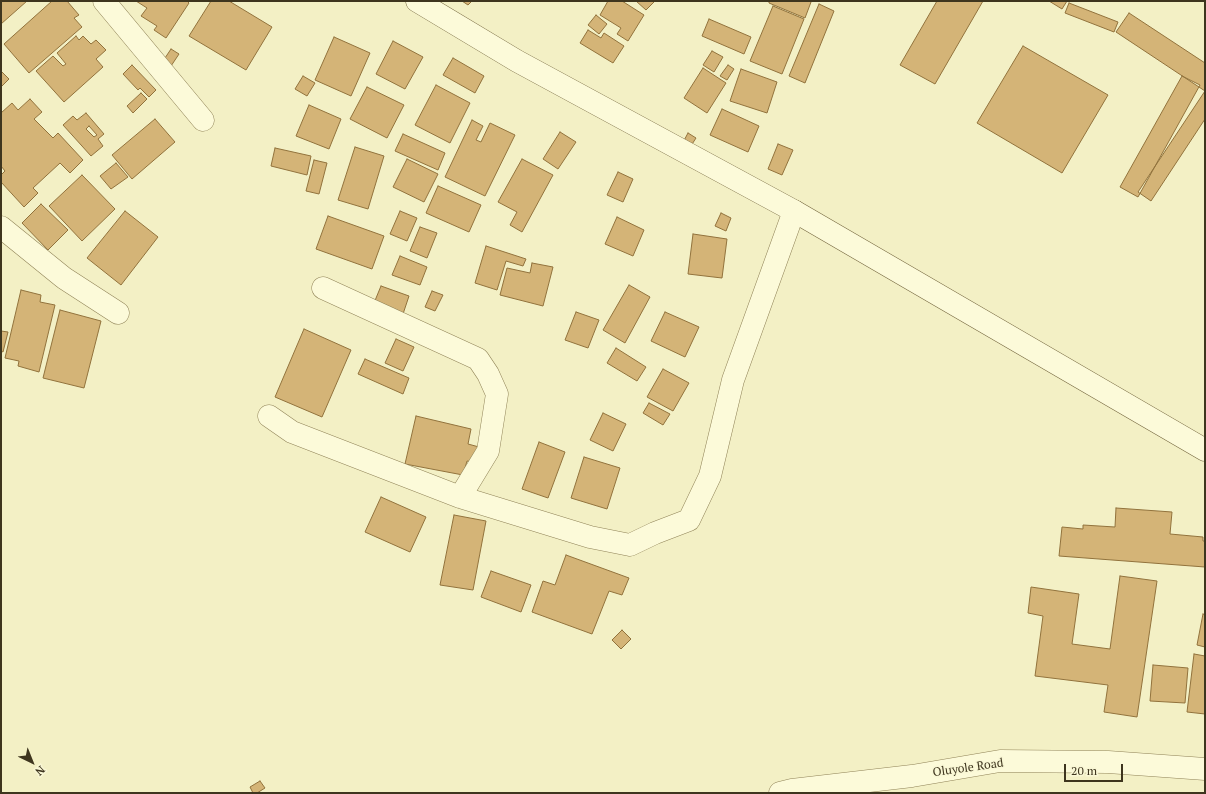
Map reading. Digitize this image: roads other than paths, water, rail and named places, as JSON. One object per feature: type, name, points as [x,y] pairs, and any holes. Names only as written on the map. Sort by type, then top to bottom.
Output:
[{"type":"street","points":[[104,1],[203,120]]},
{"type":"street","points":[[424,3],[517,61],[794,211],[1205,450]]},
{"type":"street","points":[[269,416],[292,432],[460,497],[590,537],[630,544],[655,532],[689,520],[710,476],[733,380],[794,211]]},
{"type":"street","points":[[3,226],[64,278],[118,313]]},
{"type":"street","points":[[323,288],[478,359],[488,374],[497,394],[488,451],[460,497]]},
{"type":"street","name":"Oluyole Road","points":[[780,793],[792,790],[912,776],[1000,762],[1108,762],[1205,769]]}]
